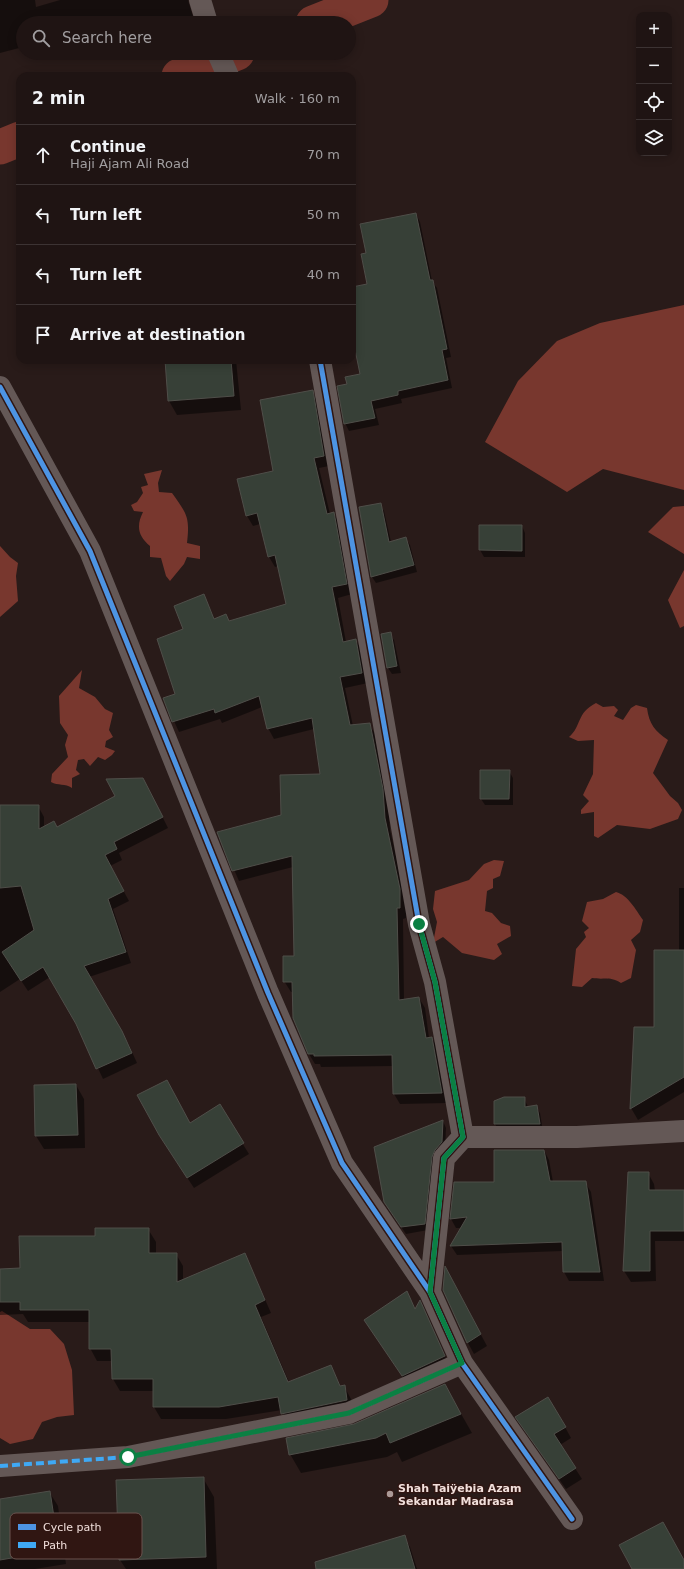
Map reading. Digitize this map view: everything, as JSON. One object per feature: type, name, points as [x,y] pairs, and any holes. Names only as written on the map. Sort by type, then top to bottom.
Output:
[{"type":"street","points":[[200,0],[205,16]]},
{"type":"street","points":[[321,364],[419,924],[435,982],[463,1137]]},
{"type":"street","points":[[0,387],[90,551],[268,993],[342,1163],[430,1292],[462,1363],[572,1519]]},
{"type":"street","points":[[430,1292],[444,1158],[463,1137],[577,1137],[684,1131]]},
{"type":"street","points":[[0,1466],[128,1457],[349,1413],[462,1363]]},
{"type":"shaded area","points":[[684,305],[684,490],[603,469],[567,492],[485,442],[518,381],[557,341],[600,323]]},
{"type":"shaded area","points":[[162,470],[158,483],[159,492],[172,493],[184,511],[188,521],[187,543],[200,546],[200,559],[187,557],[184,564],[170,581],[166,576],[161,558],[150,557],[150,546],[143,538],[139,530],[139,522],[143,512],[134,511],[131,505],[137,502],[143,493],[141,487],[148,485],[144,474]]},
{"type":"shaded area","points":[[684,506],[684,554],[648,532],[673,507]]},
{"type":"shaded area","points":[[0,546],[18,563],[16,576],[18,601],[0,617]]},
{"type":"shaded area","points":[[684,570],[684,626],[680,628],[668,600]]},
{"type":"shaded area","points":[[82,670],[79,688],[95,697],[105,709],[113,713],[109,730],[113,737],[106,741],[105,747],[115,751],[105,760],[98,757],[90,766],[84,759],[78,760],[76,770],[80,774],[72,778],[72,788],[51,782],[52,774],[68,757],[65,745],[68,735],[60,723],[59,696]]},
{"type":"shaded area","points":[[596,703],[603,707],[614,706],[618,710],[614,716],[623,720],[631,708],[636,705],[647,708],[653,727],[668,740],[653,773],[682,810],[678,819],[650,829],[617,825],[598,838],[594,836],[594,812],[581,814],[581,810],[589,801],[583,795],[593,774],[594,740],[578,741],[569,737],[573,733],[585,711]]},
{"type":"shaded area","points":[[494,860],[504,861],[500,876],[493,879],[493,888],[487,891],[485,911],[492,913],[501,923],[510,926],[511,936],[497,944],[502,954],[494,960],[462,953],[443,937],[433,943],[437,922],[433,909],[435,891],[469,880],[484,864]]},
{"type":"shaded area","points":[[616,892],[628,900],[643,920],[640,932],[631,940],[636,950],[631,978],[621,983],[610,979],[592,978],[582,987],[572,986],[576,949],[586,937],[584,932],[589,928],[582,921],[587,902],[603,899]]},
{"type":"shaded area","points":[[2,1311],[30,1329],[50,1329],[64,1344],[72,1370],[74,1415],[57,1417],[42,1422],[33,1439],[10,1444],[0,1438],[0,1312]]},
{"type":"building","points":[[416,213],[430,280],[433,280],[447,349],[442,350],[448,380],[398,391],[398,395],[371,401],[375,418],[344,424],[337,386],[347,384],[345,377],[360,374],[356,354],[356,286],[367,284],[361,254],[366,253],[360,224]]},
{"type":"building","points":[[165,364],[231,364],[234,396],[168,401]]},
{"type":"building","points":[[313,390],[324,456],[314,458],[327,514],[334,512],[347,584],[332,587],[343,642],[356,639],[362,673],[340,677],[350,725],[370,723],[383,789],[385,818],[400,889],[400,908],[397,908],[399,1000],[419,997],[426,1038],[432,1037],[442,1093],[393,1094],[392,1055],[314,1056],[314,1054],[308,1054],[293,1018],[292,982],[283,982],[283,956],[294,956],[292,856],[232,871],[217,832],[281,815],[280,775],[320,774],[312,718],[267,729],[259,696],[215,713],[214,709],[172,722],[163,698],[175,694],[157,639],[183,629],[174,606],[204,594],[214,619],[226,614],[229,621],[286,604],[275,555],[268,557],[257,513],[246,516],[237,479],[273,471],[260,400]]},
{"type":"building","points":[[381,503],[389,542],[406,537],[414,565],[371,577],[359,507]]},
{"type":"building","points":[[479,525],[522,525],[522,551],[479,550]]},
{"type":"building","points":[[391,632],[397,666],[387,668],[381,634]]},
{"type":"building","points":[[480,770],[510,770],[509,799],[480,799]]},
{"type":"building","points":[[143,778],[163,817],[114,842],[117,849],[105,855],[124,891],[108,899],[126,952],[84,966],[122,1031],[132,1053],[96,1069],[76,1024],[43,967],[21,981],[2,952],[34,930],[21,886],[0,888],[0,805],[39,805],[39,829],[54,821],[57,827],[115,796],[106,779]]},
{"type":"building","points":[[654,950],[684,950],[684,1077],[630,1109],[634,1027],[654,1027]]},
{"type":"building","points":[[167,1080],[190,1123],[220,1104],[244,1143],[187,1178],[159,1135],[137,1095]]},
{"type":"building","points":[[76,1084],[78,1135],[35,1136],[34,1085]]},
{"type":"building","points":[[504,1097],[525,1097],[525,1107],[537,1105],[540,1124],[494,1124],[494,1101]]},
{"type":"building","points":[[443,1120],[442,1142],[435,1150],[432,1157],[425,1224],[401,1227],[384,1202],[374,1147]]},
{"type":"building","points":[[494,1150],[544,1150],[550,1181],[586,1181],[600,1272],[563,1272],[562,1242],[450,1246],[467,1217],[450,1219],[454,1182],[494,1182]]},
{"type":"building","points":[[628,1172],[649,1172],[649,1190],[684,1190],[684,1231],[650,1231],[650,1271],[623,1271]]},
{"type":"building","points":[[95,1228],[149,1228],[149,1253],[177,1253],[177,1282],[245,1253],[265,1300],[255,1305],[288,1382],[331,1365],[340,1386],[345,1385],[347,1400],[281,1414],[278,1397],[219,1407],[153,1407],[153,1379],[112,1379],[111,1349],[89,1349],[89,1310],[20,1310],[20,1302],[0,1302],[0,1269],[20,1268],[19,1236],[95,1236]]},
{"type":"building","points":[[445,1266],[481,1334],[467,1343],[443,1290]]},
{"type":"building","points":[[407,1291],[415,1309],[420,1300],[445,1356],[402,1376],[364,1320]]},
{"type":"building","points":[[445,1384],[461,1414],[390,1443],[386,1433],[376,1438],[289,1455],[286,1438],[354,1424]]},
{"type":"building","points":[[548,1397],[566,1427],[554,1434],[576,1468],[559,1479],[515,1417]]},
{"type":"building","points":[[204,1477],[206,1557],[119,1560],[142,1559],[142,1513],[117,1513],[116,1480]]},
{"type":"building","points":[[50,1491],[53,1513],[10,1513],[10,1558],[0,1560],[0,1499]]},
{"type":"building","points":[[663,1522],[684,1560],[684,1569],[632,1569],[619,1545]]},
{"type":"building","points":[[405,1535],[415,1569],[316,1569],[315,1562]]},
{"type":"waterway","points":[[331,16],[371,0]]},
{"type":"waterway","points":[[189,72],[219,60]]},
{"type":"waterway","points":[[0,147],[16,141]]},
{"type":"marked path","points":[[0,1466],[128,1457],[349,1413],[462,1363]]},
{"type":"cycle path","points":[[321,364],[419,924],[435,982],[463,1137],[444,1158],[430,1292]]},
{"type":"cycle path","points":[[0,387],[90,551],[268,993],[342,1163],[430,1292],[462,1363],[572,1519]]},
{"type":"place","name":"Shah Taiÿebia Azam Sekandar Madrasa","points":[[390,1494]]},
{"type":"route","points":[[128,1457],[349,1413],[462,1363],[430,1292],[444,1158],[463,1137],[435,982],[419,924]]}]
